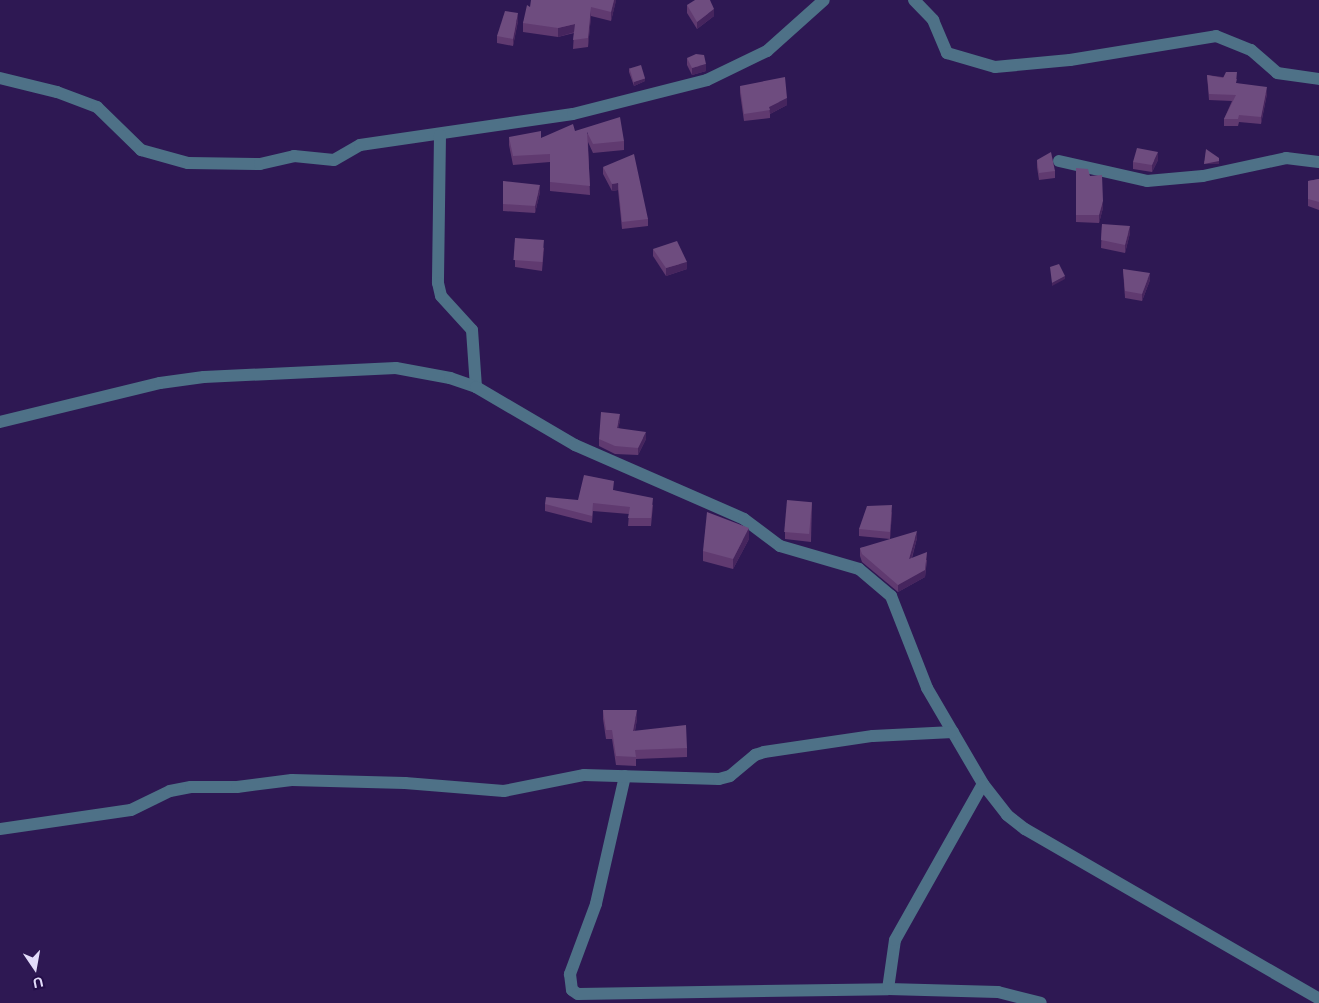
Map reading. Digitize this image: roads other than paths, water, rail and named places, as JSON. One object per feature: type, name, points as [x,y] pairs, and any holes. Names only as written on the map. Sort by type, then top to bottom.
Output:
[{"type":"street","points":[[0,78],[57,92],[97,107],[141,150],[194,164],[260,164],[294,156],[339,159],[360,145],[440,135],[573,114],[707,80],[773,47],[824,0]]},
{"type":"street","points":[[914,0],[933,20],[947,53],[996,67],[1070,60],[1216,36],[1251,50],[1277,73],[1319,80]]},
{"type":"street","points":[[440,135],[438,282],[441,296],[472,330],[476,387]]},
{"type":"street","points":[[1059,161],[1147,181],[1203,176],[1286,158],[1319,162]]},
{"type":"street","points":[[0,422],[160,384],[204,378],[396,368],[433,374],[476,387],[575,445],[744,519],[780,546],[859,569],[891,596],[922,678],[983,784],[1007,815],[1025,829],[1319,999]]},
{"type":"street","points":[[0,829],[131,810],[170,791],[191,787],[242,787],[292,780],[406,783],[504,791],[576,775],[719,779],[730,776],[755,755],[764,752],[873,736],[953,732]]},
{"type":"street","points":[[625,776],[596,904],[570,974],[572,990],[588,995],[729,989],[888,989],[998,992],[1041,1003]]},
{"type":"street","points":[[888,989],[896,940],[983,784]]},
{"type":"street","points":[[1291,982],[1306,1003]]}]
